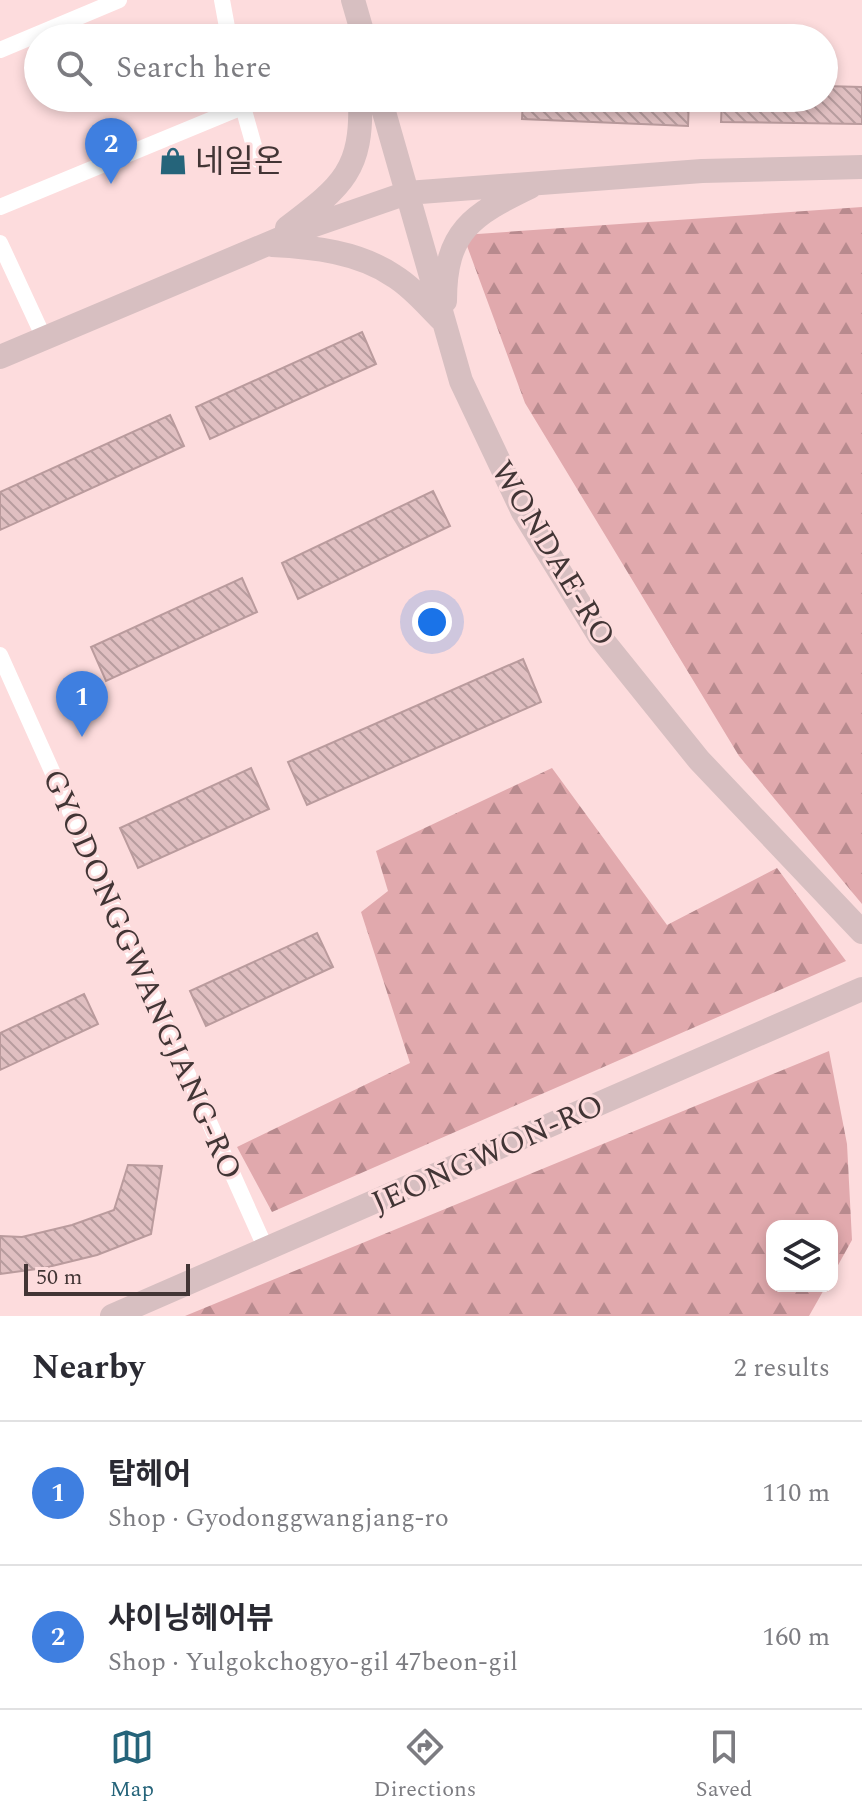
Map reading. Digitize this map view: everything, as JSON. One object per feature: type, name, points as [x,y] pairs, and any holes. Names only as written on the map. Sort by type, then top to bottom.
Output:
[{"type":"street","points":[[62,24],[119,0]]},
{"type":"street","points":[[222,0],[226,24]]},
{"type":"street","points":[[353,0],[355,24]]},
{"type":"street","points":[[353,0],[360,24]]},
{"type":"street","points":[[0,50],[24,40]]},
{"type":"street","points":[[0,207],[218,112]]},
{"type":"street","points":[[244,112],[258,160]]},
{"type":"street","points":[[266,244],[305,214],[347,175],[356,157],[360,112]]},
{"type":"street","name":"WONDAE-RO","points":[[384,112],[461,381],[523,512],[600,637],[699,760],[862,932]]},
{"type":"street","points":[[0,357],[303,229],[407,193],[702,171],[862,167]]},
{"type":"street","points":[[445,324],[445,274],[458,237],[487,210],[543,181]]},
{"type":"street","points":[[0,243],[44,338]]},
{"type":"street","points":[[266,244],[311,247],[338,253],[392,274],[445,324]]},
{"type":"street","name":"GYODONGGWANGJANG-RO","points":[[0,655],[266,1249]]},
{"type":"street","name":"JEONGWON-RO","points":[[112,1316],[862,989]]},
{"type":"green space","points":[[862,207],[862,904],[739,756],[525,403],[463,235]]},
{"type":"green space","points":[[552,768],[667,925],[777,868],[846,961],[272,1212],[237,1147],[410,1063],[361,912],[388,891],[376,851]]},
{"type":"green space","points":[[829,1051],[847,1144],[852,1240],[838,1265],[838,1220],[766,1220],[766,1292],[823,1292],[809,1316],[185,1316]]},
{"type":"building","points":[[838,86],[862,87],[862,124],[721,122],[721,112],[838,112]]},
{"type":"building","points":[[522,112],[688,112],[688,126],[522,119]]},
{"type":"building","points":[[362,332],[376,364],[210,439],[196,407]]},
{"type":"building","points":[[170,415],[184,446],[0,530],[0,492]]},
{"type":"building","points":[[433,491],[450,526],[298,599],[282,563]]},
{"type":"building","points":[[242,578],[257,612],[106,681],[91,647]]},
{"type":"building","points":[[523,659],[541,702],[307,805],[288,762]]},
{"type":"building","points":[[251,768],[269,809],[138,868],[120,828]]},
{"type":"building","points":[[317,933],[333,967],[206,1026],[190,991]]},
{"type":"building","points":[[84,994],[98,1024],[0,1070],[0,1033]]},
{"type":"building","points":[[128,1165],[162,1166],[151,1234],[97,1255],[44,1268],[0,1274],[0,1236],[22,1237],[72,1225],[114,1210]]},
{"type":"place","name":"네일온","points":[[173,161]]},
{"type":"place","name":"샤이닝헤어뷰","points":[[111,184]]},
{"type":"place","name":"탑헤어","points":[[82,737]]}]
